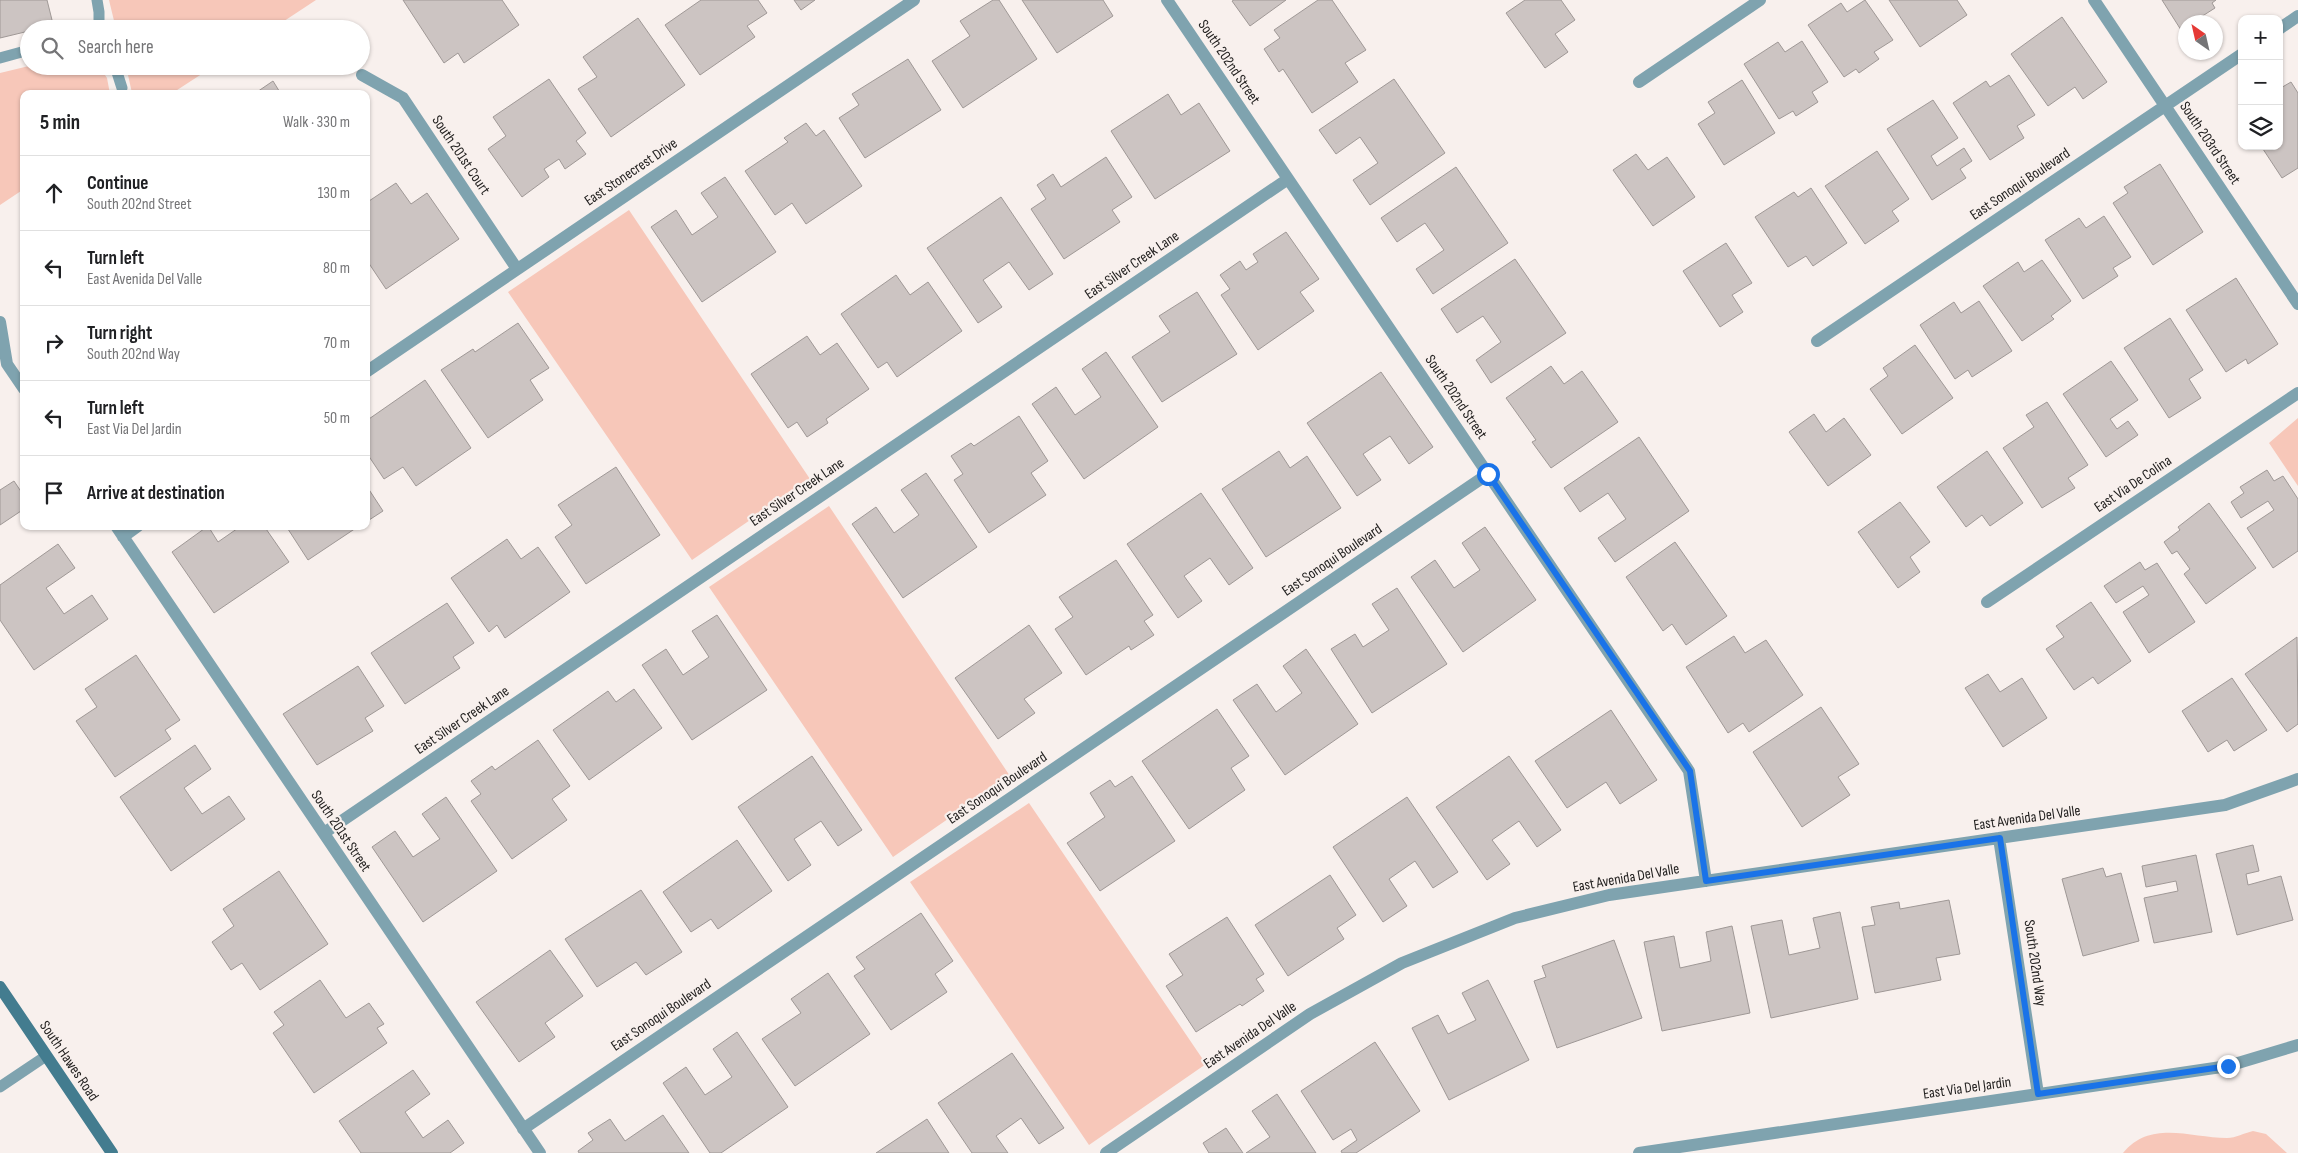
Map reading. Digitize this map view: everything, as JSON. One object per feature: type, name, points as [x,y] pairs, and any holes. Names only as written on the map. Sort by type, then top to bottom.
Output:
[{"type":"main road","name":"South Hawes Road","points":[[0,987],[112,1153]]},
{"type":"street","name":"East Stonecrest Drive","points":[[370,369],[914,0]]},
{"type":"street","name":"South 202nd Street","points":[[1167,0],[1690,771],[1706,881]]},
{"type":"street","points":[[1639,82],[1760,0]]},
{"type":"street","name":"South 203rd Street","points":[[2094,0],[2298,304]]},
{"type":"street","points":[[2283,26],[2298,16]]},
{"type":"street","name":"East Sonoqui Boulevard","points":[[1817,341],[2238,57]]},
{"type":"street","name":"South 201st Court","points":[[362,75],[403,98],[518,269]]},
{"type":"street","name":"East Silver Creek Lane","points":[[324,833],[1288,178]]},
{"type":"street","points":[[0,322],[7,364],[20,383]]},
{"type":"street","name":"East Via De Colina","points":[[1987,602],[2298,392]]},
{"type":"street","name":"East Sonoqui Boulevard","points":[[523,1129],[1488,474]]},
{"type":"street","name":"South 201st Street","points":[[120,531],[540,1153]]},
{"type":"street","name":"East Avenida Del Valle","points":[[1108,1152],[1310,1014],[1402,963],[1515,918],[1609,895],[2225,805],[2298,779]]},
{"type":"street","name":"South 202nd Way","points":[[2000,838],[2038,1094]]},
{"type":"street","name":"East Via Del Jardin","points":[[1639,1153],[2228,1066],[2298,1045]]},
{"type":"lane","points":[[96,0],[99,20]]},
{"type":"lane","points":[[0,58],[20,52]]},
{"type":"lane","points":[[118,75],[122,88]]},
{"type":"lane","points":[[0,1087],[46,1056]]},
{"type":"shaded area","points":[[109,0],[316,0],[286,20],[114,20]]},
{"type":"shaded area","points":[[20,68],[20,75],[105,75],[109,90],[20,90],[20,192],[0,205],[0,73]]},
{"type":"shaded area","points":[[128,75],[200,75],[177,90],[131,90]]},
{"type":"shaded area","points":[[629,210],[810,479],[692,560],[508,292]]},
{"type":"shaded area","points":[[2298,418],[2298,486],[2269,443]]},
{"type":"shaded area","points":[[829,506],[1010,776],[893,857],[709,587]]},
{"type":"shaded area","points":[[1029,803],[1206,1064],[1089,1145],[910,882]]},
{"type":"shaded area","points":[[2253,1131],[2266,1134],[2287,1153],[2123,1153],[2134,1143],[2146,1136],[2159,1133],[2227,1138]]},
{"type":"building","points":[[0,0],[47,0],[52,20],[20,20],[20,33],[0,38]]},
{"type":"building","points":[[403,0],[502,0],[519,25],[464,63],[458,53],[444,63]]},
{"type":"building","points":[[701,0],[758,0],[767,13],[747,26],[755,37],[700,75],[665,25]]},
{"type":"building","points":[[794,0],[815,0],[801,10]]},
{"type":"building","points":[[993,0],[999,0],[1037,59],[963,108],[932,61],[970,36],[960,21]]},
{"type":"building","points":[[1022,0],[1103,0],[1113,16],[1057,53]]},
{"type":"building","points":[[1286,0],[1250,26],[1232,1]]},
{"type":"building","points":[[1318,0],[1332,0],[1366,50],[1345,63],[1358,82],[1312,113],[1283,69],[1279,72],[1264,49],[1280,38],[1274,30]]},
{"type":"building","points":[[1525,0],[1561,0],[1575,20],[1555,34],[1568,52],[1545,68],[1506,13]]},
{"type":"building","points":[[1865,0],[1893,40],[1874,52],[1879,59],[1859,73],[1856,69],[1844,77],[1808,25],[1841,3],[1847,12]]},
{"type":"building","points":[[1889,0],[1957,0],[1967,15],[1920,47]]},
{"type":"building","points":[[2162,0],[2216,0],[2212,3],[2215,8],[2204,15],[2178,15],[2178,25]]},
{"type":"building","points":[[2062,17],[2107,82],[2083,99],[2075,87],[2048,106],[2011,54]]},
{"type":"building","points":[[638,18],[685,85],[611,137],[578,89],[597,77],[583,57]]},
{"type":"building","points":[[1802,41],[1828,82],[1812,92],[1818,102],[1796,116],[1793,111],[1779,119],[1744,64],[1778,42],[1785,52]]},
{"type":"building","points":[[908,59],[941,110],[865,158],[839,118],[859,105],[852,94]]},
{"type":"building","points":[[2009,75],[2035,115],[2017,126],[2024,138],[1990,160],[1953,103],[1986,81],[1990,87]]},
{"type":"building","points":[[549,79],[586,133],[576,141],[586,154],[565,169],[559,159],[544,169],[549,177],[522,197],[488,149],[506,136],[493,117]]},
{"type":"building","points":[[1394,79],[1445,153],[1370,205],[1353,180],[1378,163],[1360,137],[1336,154],[1319,130]]},
{"type":"building","points":[[1742,80],[1775,133],[1724,165],[1698,124],[1715,113],[1708,102]]},
{"type":"building","points":[[273,81],[279,90],[260,90]]},
{"type":"building","points":[[2291,82],[2298,93],[2298,168],[2282,178],[2264,150],[2283,150],[2283,87]]},
{"type":"building","points":[[1168,94],[1181,115],[1199,103],[1230,151],[1155,199],[1111,131]]},
{"type":"building","points":[[1933,100],[1958,138],[1931,156],[1937,166],[1964,148],[1972,161],[1960,169],[1966,178],[1932,200],[1887,129]]},
{"type":"building","points":[[806,123],[816,136],[824,130],[862,186],[806,224],[792,203],[775,215],[745,171],[788,142],[784,138]]},
{"type":"building","points":[[1877,151],[1909,199],[1892,211],[1899,221],[1865,244],[1825,186]]},
{"type":"building","points":[[1636,154],[1648,170],[1667,157],[1695,197],[1653,226],[1613,170]]},
{"type":"building","points":[[1106,157],[1132,197],[1112,210],[1120,222],[1064,259],[1031,209],[1046,199],[1037,185],[1053,174],[1061,187]]},
{"type":"building","points":[[2160,164],[2203,232],[2153,265],[2113,203],[2128,193],[2124,187]]},
{"type":"building","points":[[1456,167],[1508,243],[1433,294],[1416,269],[1444,250],[1425,223],[1397,242],[1381,218]]},
{"type":"building","points":[[725,177],[776,252],[702,302],[651,227],[676,210],[692,235],[718,217],[701,193]]},
{"type":"building","points":[[396,183],[411,204],[427,193],[459,239],[386,289],[370,265],[370,200]]},
{"type":"building","points":[[1811,188],[1847,243],[1813,266],[1806,256],[1788,267],[1755,217],[1794,192],[1798,197]]},
{"type":"building","points":[[1001,197],[1053,274],[1029,290],[1009,262],[983,280],[1002,307],[978,323],[927,248]]},
{"type":"building","points":[[2104,216],[2131,257],[2113,268],[2118,276],[2083,299],[2045,240],[2079,218],[2086,228]]},
{"type":"building","points":[[1286,232],[1319,279],[1300,292],[1314,311],[1258,350],[1221,295],[1230,289],[1220,275],[1240,261],[1246,270],[1258,262],[1253,254]]},
{"type":"building","points":[[1726,243],[1752,283],[1732,295],[1743,312],[1720,327],[1683,271]]},
{"type":"building","points":[[1515,259],[1566,333],[1491,383],[1476,360],[1501,342],[1483,316],[1457,333],[1441,309]]},
{"type":"building","points":[[2042,260],[2071,301],[2051,316],[2054,319],[2022,341],[1983,286],[2018,262],[2024,272]]},
{"type":"building","points":[[896,275],[910,295],[928,282],[962,331],[897,377],[887,362],[878,368],[841,314]]},
{"type":"building","points":[[2236,278],[2278,344],[2248,364],[2246,359],[2226,372],[2186,310]]},
{"type":"building","points":[[1197,292],[1237,354],[1162,402],[1132,357],[1170,332],[1159,316]]},
{"type":"building","points":[[1979,301],[2012,351],[1972,377],[1968,370],[1955,379],[1920,325],[1954,302],[1961,313]]},
{"type":"building","points":[[2170,318],[2203,370],[2189,379],[2201,398],[2169,418],[2124,348]]},
{"type":"building","points":[[518,323],[549,368],[530,380],[543,400],[488,438],[441,370],[473,349],[475,352]]},
{"type":"building","points":[[807,336],[820,355],[837,343],[869,389],[826,419],[828,423],[807,437],[797,422],[788,428],[751,374]]},
{"type":"building","points":[[1915,345],[1953,398],[1902,434],[1870,389],[1888,376],[1883,368]]},
{"type":"building","points":[[1106,352],[1158,427],[1084,479],[1032,404],[1056,387],[1075,415],[1101,397],[1082,369]]},
{"type":"building","points":[[2111,361],[2138,400],[2110,419],[2117,429],[2128,421],[2138,435],[2106,457],[2063,394]]},
{"type":"building","points":[[1551,366],[1564,384],[1582,371],[1618,422],[1551,468],[1532,442],[1536,440],[1506,398]]},
{"type":"building","points":[[1381,372],[1433,447],[1409,464],[1390,436],[1363,454],[1381,480],[1357,496],[1307,423]]},
{"type":"building","points":[[425,380],[471,448],[416,486],[403,467],[384,479],[370,458],[370,418]]},
{"type":"building","points":[[2047,402],[2088,465],[2068,478],[2075,488],[2042,508],[2003,448],[2034,427],[2026,415]]},
{"type":"building","points":[[1814,414],[1826,432],[1844,418],[1871,455],[1828,486],[1789,432]]},
{"type":"building","points":[[1019,416],[1048,461],[1031,473],[1046,495],[989,533],[954,480],[963,474],[951,456],[971,443],[974,446]]},
{"type":"building","points":[[1639,437],[1689,511],[1615,562],[1598,538],[1626,519],[1608,493],[1580,512],[1564,488]]},
{"type":"building","points":[[1279,451],[1290,468],[1307,456],[1341,508],[1266,557],[1222,489]]},
{"type":"building","points":[[1987,451],[2023,503],[1990,526],[1982,515],[1966,527],[1937,487]]},
{"type":"building","points":[[616,467],[660,535],[586,584],[555,537],[572,525],[558,505]]},
{"type":"building","points":[[2267,470],[2274,481],[2283,476],[2298,499],[2298,551],[2273,568],[2247,528],[2274,510],[2268,501],[2241,518],[2231,502],[2244,493],[2240,487]]},
{"type":"building","points":[[926,473],[977,547],[903,598],[852,524],[876,507],[894,533],[919,515],[901,490]]},
{"type":"building","points":[[14,481],[20,490],[20,512],[0,525],[0,490]]},
{"type":"building","points":[[370,491],[383,511],[370,519]]},
{"type":"building","points":[[1201,493],[1253,568],[1229,585],[1210,558],[1184,576],[1202,601],[1178,618],[1127,544]]},
{"type":"building","points":[[1900,502],[1930,542],[1910,557],[1920,572],[1898,588],[1858,532]]},
{"type":"building","points":[[2209,503],[2256,568],[2206,604],[2184,574],[2190,569],[2177,551],[2172,554],[2164,542],[2180,530],[2178,527]]},
{"type":"building","points":[[1485,527],[1536,600],[1463,652],[1411,577],[1435,560],[1454,588],[1480,570],[1462,543]]},
{"type":"building","points":[[202,530],[210,530],[218,542],[235,530],[267,530],[289,562],[214,613],[172,552]]},
{"type":"building","points":[[289,530],[353,530],[308,560]]},
{"type":"building","points":[[507,539],[521,559],[538,547],[570,592],[505,638],[497,625],[489,632],[451,578]]},
{"type":"building","points":[[1675,542],[1727,616],[1686,645],[1672,624],[1663,631],[1626,577]]},
{"type":"building","points":[[58,544],[75,568],[46,588],[64,614],[92,595],[108,619],[34,670],[0,620],[0,585]]},
{"type":"building","points":[[1116,560],[1153,615],[1144,621],[1154,635],[1131,650],[1129,646],[1086,675],[1055,629],[1073,617],[1059,597]]},
{"type":"building","points":[[2140,562],[2145,570],[2157,563],[2195,622],[2149,653],[2123,612],[2149,595],[2143,586],[2116,603],[2104,586]]},
{"type":"building","points":[[1397,588],[1447,664],[1372,713],[1331,649],[1355,634],[1363,647],[1389,630],[1372,604]]},
{"type":"building","points":[[2091,602],[2131,661],[2098,684],[2093,677],[2074,690],[2046,649],[2064,637],[2056,626]]},
{"type":"building","points":[[447,603],[474,643],[453,657],[460,668],[405,704],[371,653]]},
{"type":"building","points":[[717,615],[767,690],[692,740],[642,665],[666,649],[683,675],[709,657],[692,631]]},
{"type":"building","points":[[1029,625],[1062,673],[1024,699],[1035,713],[998,739],[955,678]]},
{"type":"building","points":[[1734,636],[1745,653],[1766,640],[1803,695],[1749,732],[1743,723],[1728,733],[1686,667]]},
{"type":"building","points":[[2297,637],[2298,724],[2287,732],[2245,674]]},
{"type":"building","points":[[1306,649],[1358,724],[1285,775],[1233,700],[1257,684],[1276,712],[1302,693],[1283,666]]},
{"type":"building","points":[[136,655],[180,720],[165,730],[171,739],[115,777],[76,721],[97,707],[85,689]]},
{"type":"building","points":[[358,666],[384,706],[365,718],[373,731],[317,765],[283,714]]},
{"type":"building","points":[[1988,674],[2000,692],[2022,678],[2047,718],[2003,747],[1965,688]]},
{"type":"building","points":[[2232,678],[2267,730],[2234,751],[2227,740],[2208,752],[2182,711]]},
{"type":"building","points":[[634,689],[662,728],[589,780],[553,730],[608,691],[616,702]]},
{"type":"building","points":[[1821,707],[1859,764],[1838,777],[1850,795],[1802,827],[1753,752]]},
{"type":"building","points":[[1217,709],[1249,756],[1231,768],[1245,790],[1189,829],[1142,761]]},
{"type":"building","points":[[1611,710],[1657,780],[1620,804],[1606,782],[1567,808],[1535,761]]},
{"type":"building","points":[[538,740],[570,786],[552,799],[567,820],[512,859],[471,801],[481,794],[471,781],[492,766],[495,770]]},
{"type":"building","points":[[195,745],[211,769],[184,788],[202,814],[229,796],[245,819],[171,871],[120,797]]},
{"type":"building","points":[[812,756],[862,830],[838,846],[821,821],[794,839],[811,865],[788,881],[738,807]]},
{"type":"building","points":[[1509,756],[1561,830],[1537,847],[1519,821],[1492,840],[1510,864],[1487,880],[1436,807]]},
{"type":"building","points":[[1132,776],[1175,841],[1100,891],[1067,843],[1105,817],[1090,793],[1110,780],[1115,787]]},
{"type":"building","points":[[446,797],[497,871],[423,922],[372,847],[395,831],[413,857],[440,839],[422,814]]},
{"type":"building","points":[[1407,797],[1458,872],[1433,888],[1415,861],[1389,879],[1407,906],[1383,922],[1333,847]]},
{"type":"building","points":[[737,840],[772,891],[718,929],[711,919],[691,932],[663,892]]},
{"type":"building","points":[[2253,845],[2259,871],[2246,874],[2248,885],[2281,876],[2293,920],[2237,935],[2216,854]]},
{"type":"building","points":[[2196,855],[2212,932],[2154,943],[2144,898],[2178,891],[2176,881],[2146,887],[2142,866]]},
{"type":"building","points":[[2103,868],[2106,877],[2121,873],[2139,941],[2083,956],[2062,879]]},
{"type":"building","points":[[279,871],[328,944],[260,990],[242,963],[231,970],[212,942],[234,926],[223,909]]},
{"type":"building","points":[[1330,875],[1356,915],[1337,928],[1344,939],[1288,976],[1255,925]]},
{"type":"building","points":[[641,890],[682,952],[646,975],[636,962],[597,987],[565,939]]},
{"type":"building","points":[[1949,900],[1960,954],[1936,958],[1941,980],[1875,993],[1862,927],[1875,925],[1871,907],[1899,902],[1900,909]]},
{"type":"building","points":[[1840,912],[1858,999],[1771,1018],[1751,926],[1782,920],[1789,955],[1820,948],[1813,918]]},
{"type":"building","points":[[921,913],[953,961],[935,974],[947,992],[891,1030],[854,976],[865,969],[856,957]]},
{"type":"building","points":[[1227,917],[1264,974],[1256,979],[1264,991],[1196,1032],[1166,986],[1183,975],[1169,954]]},
{"type":"building","points":[[1732,926],[1750,1013],[1662,1031],[1644,942],[1674,936],[1680,968],[1711,961],[1706,932]]},
{"type":"building","points":[[1614,940],[1642,1018],[1557,1048],[1534,981],[1546,977],[1542,966]]},
{"type":"building","points":[[550,950],[583,996],[545,1023],[555,1037],[519,1062],[476,1002]]},
{"type":"building","points":[[828,973],[870,1034],[795,1086],[762,1039],[801,1013],[791,999]]},
{"type":"building","points":[[320,980],[346,1018],[369,1003],[384,1024],[377,1028],[387,1043],[314,1093],[273,1033],[284,1025],[274,1012]]},
{"type":"building","points":[[1488,980],[1529,1060],[1449,1100],[1412,1028],[1438,1015],[1448,1034],[1476,1020],[1462,993]]},
{"type":"building","points":[[737,1032],[788,1107],[721,1153],[710,1153],[663,1083],[686,1067],[705,1095],[732,1077],[713,1049]]},
{"type":"building","points":[[1375,1042],[1420,1111],[1356,1153],[1342,1153],[1341,1151],[1357,1140],[1351,1129],[1333,1140],[1301,1091]]},
{"type":"building","points":[[1012,1053],[1064,1128],[1039,1144],[1021,1118],[996,1136],[1008,1153],[972,1153],[938,1103]]},
{"type":"building","points":[[413,1070],[430,1094],[405,1112],[423,1138],[448,1120],[464,1143],[450,1153],[361,1153],[339,1121]]},
{"type":"building","points":[[1277,1094],[1316,1153],[1246,1153],[1270,1137],[1252,1111]]},
{"type":"building","points":[[663,1115],[689,1153],[579,1153],[578,1151],[593,1140],[588,1133],[610,1119],[625,1141]]},
{"type":"building","points":[[927,1119],[949,1153],[876,1153]]},
{"type":"building","points":[[1226,1128],[1243,1153],[1209,1153],[1203,1143]]},
{"type":"route","points":[[1488,474],[1690,771],[1706,881],[2000,838],[2038,1094],[2228,1066]]}]
